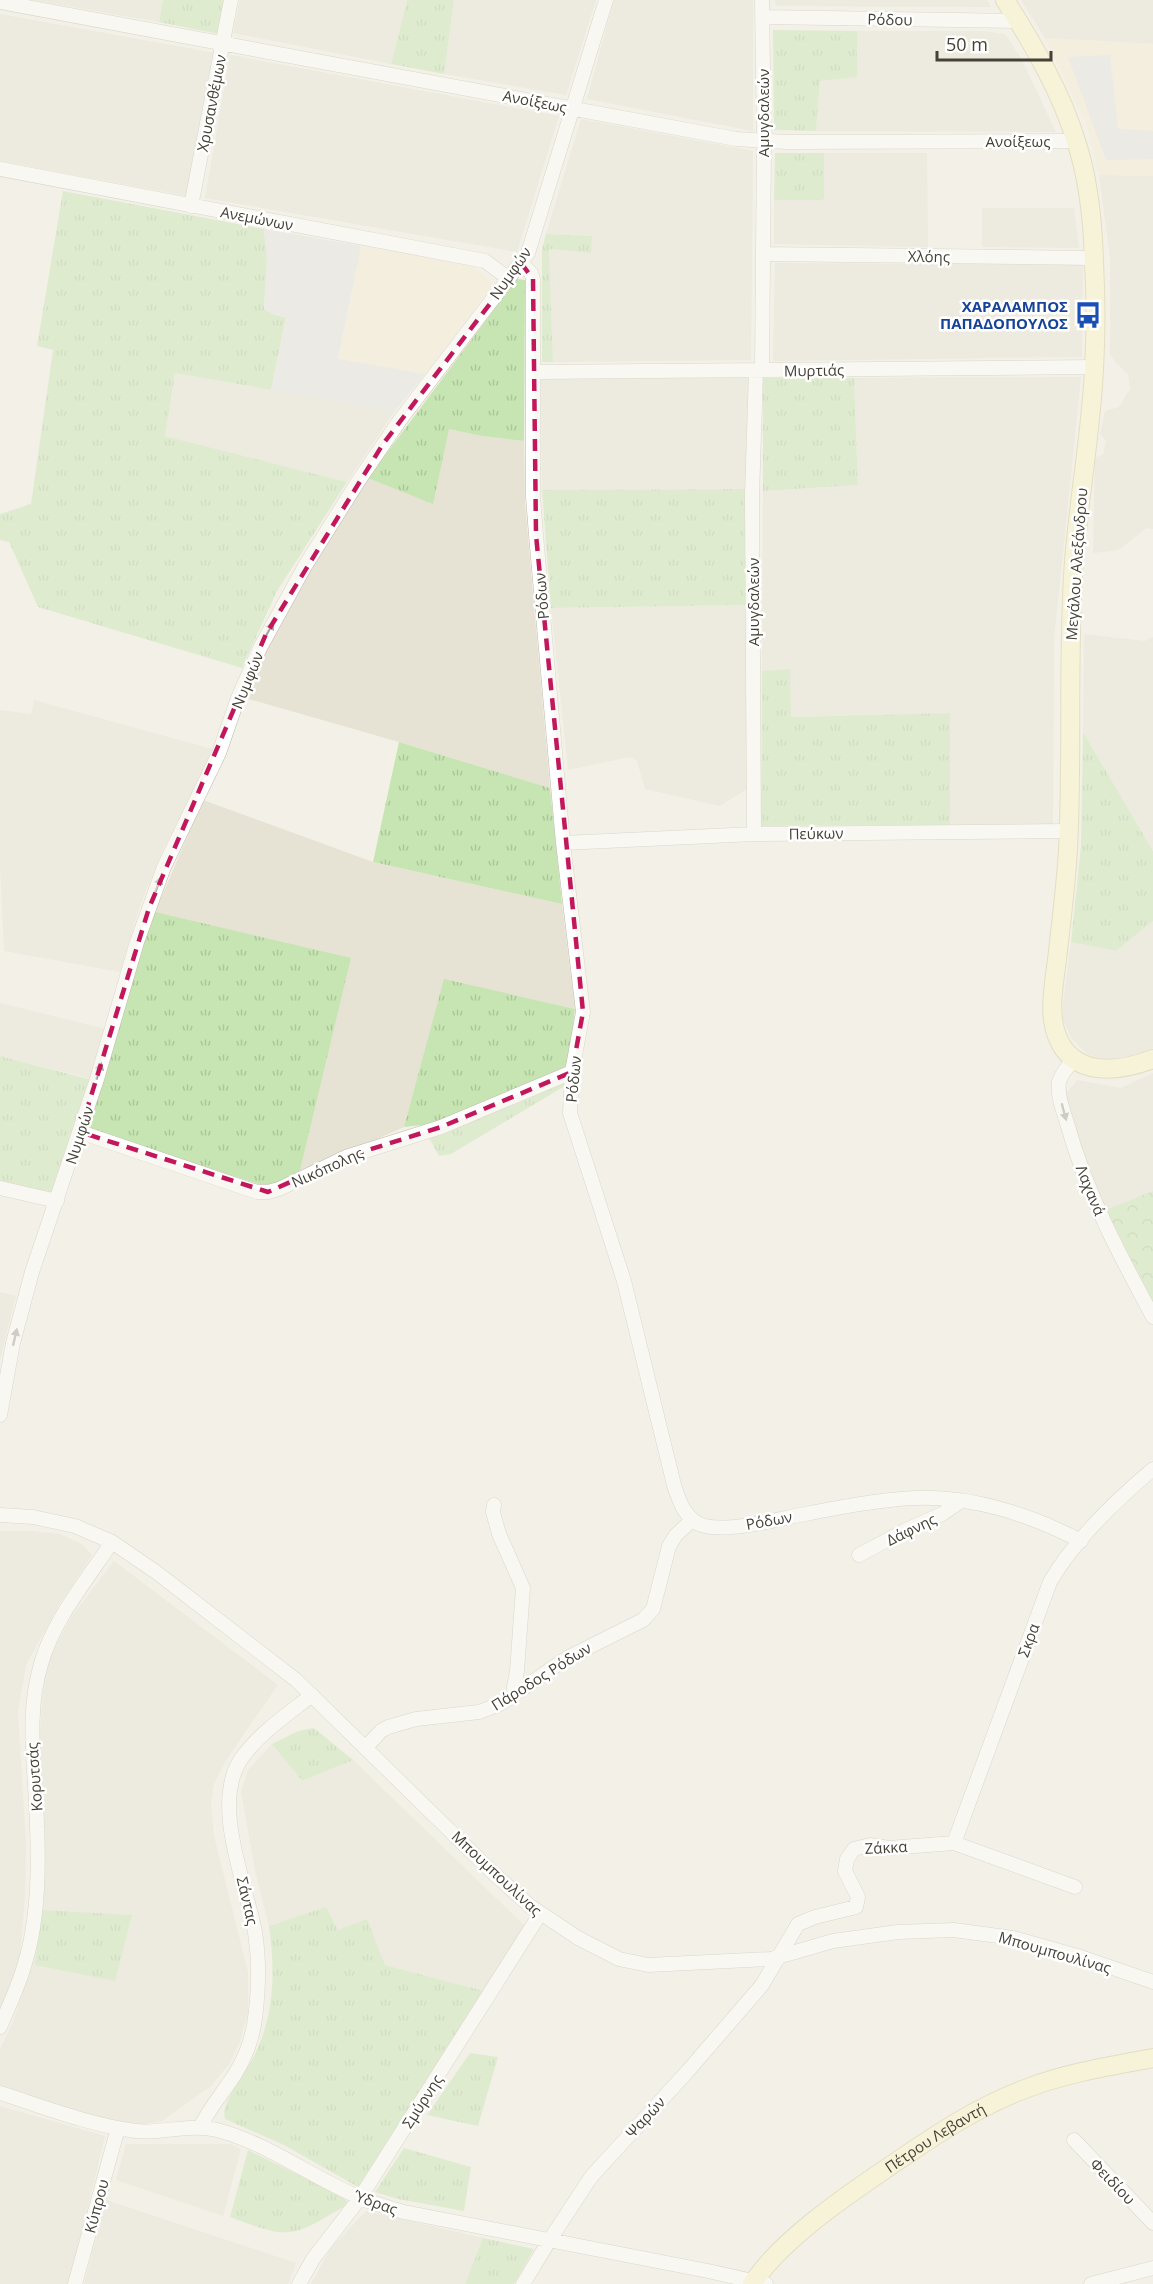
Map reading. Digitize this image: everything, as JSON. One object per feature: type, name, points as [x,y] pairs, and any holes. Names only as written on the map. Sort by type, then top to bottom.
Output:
[{"type":"main road","name":"Μεγάλου Αλεξάνδρου","points":[[1005,0],[1048,77],[1076,141],[1089,201],[1094,258],[1095,367],[1077,530],[1072,607],[1069,831],[1053,1020],[1060,1042],[1074,1059]]},
{"type":"main road","points":[[1074,1059],[1088,1066],[1107,1069],[1134,1066],[1153,1059]]},
{"type":"main road","name":"Πέτρου Λεβαντή","points":[[758,2283],[778,2254],[837,2203],[923,2143],[975,2111],[1003,2097],[1044,2082],[1092,2069],[1153,2058]]},
{"type":"street","name":"Χρυσανθέμων","points":[[191,206],[231,0]]},
{"type":"street","name":"Νυμφών","points":[[0,1415],[17,1327],[35,1264],[80,1132],[149,908],[182,828],[219,753],[238,698],[266,634],[305,566],[383,444],[521,263],[531,246],[606,0]]},
{"type":"street","name":"Αμυγδαλεών","points":[[754,834],[752,496],[764,254],[762,0]]},
{"type":"street","name":"Ανοίξεως","points":[[0,2],[764,142],[1076,141]]},
{"type":"street","name":"Ρόδου","points":[[763,17],[1018,21]]},
{"type":"street","name":"Ανεμώνων","points":[[0,169],[485,261],[509,279]]},
{"type":"street","name":"Χλόης","points":[[764,254],[1094,258]]},
{"type":"street","name":"Ρόδων","points":[[521,263],[531,273],[533,279],[533,497],[563,843],[583,1012],[569,1102],[573,1124],[624,1281],[681,1506],[692,1520],[705,1526],[722,1527],[868,1502],[914,1498],[961,1501],[985,1505],[1020,1516],[1061,1531],[1080,1541]]},
{"type":"street","name":"Μυρτιάς","points":[[533,372],[1095,367]]},
{"type":"street","name":"Πεύκων","points":[[563,843],[754,834],[1069,831]]},
{"type":"street","name":"Λαχανά","points":[[1074,1059],[1061,1077],[1059,1084],[1060,1099],[1071,1138],[1089,1190],[1153,1317]]},
{"type":"street","name":"Νικόπολης","points":[[80,1132],[257,1192],[268,1192],[346,1157],[441,1127],[572,1072]]},
{"type":"street","points":[[0,1188],[57,1202]]},
{"type":"street","name":"Σκρα","points":[[954,1844],[1047,1589],[1059,1568],[1080,1541],[1120,1498],[1153,1469]]},
{"type":"street","name":"Δάφνης","points":[[859,1556],[906,1530],[942,1514],[961,1501]]},
{"type":"street","points":[[494,1505],[493,1512],[499,1534],[522,1588],[517,1671],[512,1698]]},
{"type":"street","name":"Μπουμπουλίνας","points":[[0,1515],[33,1517],[66,1524],[112,1542],[188,1596],[286,1671],[492,1872],[540,1914],[594,1948],[619,1959],[640,1965],[663,1965],[778,1958],[823,1943],[850,1938],[936,1930],[968,1931],[1005,1936],[1051,1948],[1153,1982]]},
{"type":"street","name":"Πάροδος Ρόδων","points":[[366,1747],[388,1727],[416,1719],[486,1710],[512,1698],[567,1658],[636,1624],[653,1609],[669,1546],[676,1534],[692,1520]]},
{"type":"street","name":"Κορυτσάς","points":[[0,2027],[26,1961],[34,1913],[37,1827],[32,1719],[38,1673],[44,1654],[56,1630],[112,1542]]},
{"type":"street","name":"Σάντας","points":[[200,2128],[243,2059],[254,2024],[258,1997],[259,1974],[255,1936],[230,1817],[233,1778],[240,1761],[255,1743],[312,1695]]},
{"type":"street","name":"Ζάκκα","points":[[778,1958],[798,1924],[815,1917],[856,1907],[858,1897],[845,1871],[847,1858],[854,1849],[870,1845],[889,1848],[954,1844],[1075,1887]]},
{"type":"street","name":"Σμύρνης","points":[[299,2284],[313,2259],[360,2198],[540,1914]]},
{"type":"street","name":"Ψαρών","points":[[523,2284],[585,2185],[604,2161],[737,2015],[768,1978],[778,1958]]},
{"type":"street","name":"Ύδρας","points":[[0,2093],[118,2128],[148,2132],[200,2128],[216,2130],[256,2143],[360,2198],[404,2212],[758,2283]]},
{"type":"street","name":"Κύπρου","points":[[75,2284],[118,2128]]},
{"type":"street","name":"Φειδίου","points":[[1074,2140],[1153,2223]]},
{"type":"street","points":[[1091,2284],[1153,2268]]},
{"type":"highlighted area","points":[[521,263],[533,279],[536,535],[583,1012],[572,1072],[441,1127],[346,1157],[268,1192],[80,1132],[149,908],[266,634],[383,444]]},
{"type":"shaded area","points":[[33,0],[163,0],[159,22]]},
{"type":"shaded area","points":[[240,0],[407,0],[391,64],[233,33]]},
{"type":"shaded area","points":[[454,0],[596,0],[566,95],[444,74]]},
{"type":"shaded area","points":[[614,0],[753,0],[753,131],[587,99]]},
{"type":"shaded area","points":[[775,0],[987,0],[991,7],[776,6]]},
{"type":"shaded area","points":[[1021,0],[1153,0],[1153,44],[1045,38]]},
{"type":"shaded area","points":[[0,14],[215,53],[187,196],[0,161]]},
{"type":"shaded area","points":[[857,31],[982,31],[1005,34],[1021,58],[1056,132],[816,131],[820,81],[857,76]]},
{"type":"shaded area","points":[[1045,38],[1153,44],[1153,176],[1099,175],[1087,126]]},
{"type":"shaded area","points":[[230,55],[559,116],[517,252],[205,198]]},
{"type":"shaded area","points":[[1110,55],[1118,129],[1153,131],[1153,159],[1106,160],[1068,57]]},
{"type":"shaded area","points":[[581,119],[753,151],[751,360],[553,362],[549,249],[590,253],[591,236],[546,234]]},
{"type":"shaded area","points":[[824,153],[927,153],[928,247],[774,244],[774,200],[824,200]]},
{"type":"shaded area","points":[[1099,175],[1153,176],[1153,529],[1146,528],[1119,550],[1093,553],[1095,458],[1103,454],[1106,441],[1100,434],[1105,411],[1119,407],[1130,389],[1128,374],[1110,354],[1110,258]]},
{"type":"shaded area","points":[[982,208],[1074,208],[1079,248],[982,247]]},
{"type":"shaded area","points":[[264,229],[361,246],[338,359],[425,374],[394,412],[271,390],[286,318],[264,309],[267,261]]},
{"type":"shaded area","points":[[361,246],[470,264],[494,284],[425,374],[338,360]]},
{"type":"shaded area","points":[[775,263],[1083,265],[1082,357],[773,361]]},
{"type":"shaded area","points":[[175,373],[394,412],[347,482],[165,436]]},
{"type":"shaded area","points":[[1081,377],[1054,640],[1053,825],[950,825],[950,713],[790,717],[790,670],[762,671],[763,491],[858,485],[854,378]]},
{"type":"shaded area","points":[[541,378],[750,378],[747,489],[542,490]]},
{"type":"shaded area","points":[[449,429],[481,436],[524,441],[525,503],[550,788],[245,698],[259,663],[297,591],[368,478]]},
{"type":"shaded area","points":[[748,605],[747,789],[720,806],[645,789],[637,761],[630,757],[568,770],[551,608]]},
{"type":"shaded area","points":[[1084,634],[1145,641],[1153,637],[1153,851],[1083,732]]},
{"type":"shaded area","points":[[34,700],[212,749],[208,762],[161,854],[140,906],[120,972],[4,951],[0,865],[0,710],[31,714]]},
{"type":"shaded area","points":[[203,800],[373,862],[562,904],[575,1009],[445,980],[404,1127],[299,1174],[155,912]]},
{"type":"shaded area","points":[[1153,921],[1153,1048],[1133,1056],[1113,1059],[1087,1054],[1071,1038],[1063,1019],[1071,942],[1116,951]]},
{"type":"shaded area","points":[[0,1003],[106,1029],[92,1079],[0,1056]]},
{"type":"shaded area","points":[[1153,1073],[1153,1191],[1105,1210],[1090,1176],[1066,1094],[1077,1080],[1121,1088]]},
{"type":"shaded area","points":[[0,1292],[16,1296],[0,1360]]},
{"type":"shaded area","points":[[0,1531],[60,1534],[82,1544],[92,1555],[59,1605],[26,1665],[18,1712],[26,1845],[25,1896],[20,1956],[0,2012]]},
{"type":"shaded area","points":[[114,1561],[278,1685],[226,1760],[214,1784],[211,1804],[214,1836],[248,1972],[248,2012],[240,2041],[229,2064],[211,2086],[162,2121],[145,2124],[118,2123],[0,2085],[0,2049],[13,2022],[32,1962],[38,1759],[44,1680],[52,1652],[72,1616]]},
{"type":"shaded area","points":[[272,1744],[302,1781],[353,1760],[525,1926],[484,1991],[385,1965],[338,1930],[326,1908],[269,1926],[256,1875],[241,1792],[248,1770]]},
{"type":"shaded area","points":[[0,2106],[105,2136],[69,2284],[0,2284]]},
{"type":"shaded area","points":[[126,2144],[230,2144],[241,2149],[223,2216],[116,2180]]},
{"type":"shaded area","points":[[106,2200],[296,2263],[288,2284],[84,2284]]},
{"type":"shaded area","points":[[366,2211],[483,2238],[465,2284],[311,2284],[331,2248]]},
{"type":"green space","points":[[163,0],[224,0],[218,34],[159,22]]},
{"type":"green space","points":[[407,0],[454,0],[444,74],[391,64]]},
{"type":"green space","points":[[773,30],[857,31],[857,77],[820,81],[816,131],[774,130]]},
{"type":"green space","points":[[775,153],[824,153],[824,200],[774,200]]},
{"type":"green space","points":[[63,191],[264,229],[267,261],[264,309],[275,315],[286,317],[271,390],[175,373],[165,436],[347,482],[277,591],[242,668],[38,607],[9,542],[0,540],[0,514],[31,504],[53,350],[37,346]]},
{"type":"green space","points":[[546,234],[592,236],[591,253],[549,249],[553,362],[542,362],[542,249]]},
{"type":"green space","points":[[517,279],[525,280],[524,441],[481,436],[449,429],[433,504],[368,478]]},
{"type":"green space","points":[[763,378],[854,378],[858,485],[763,491]]},
{"type":"green space","points":[[747,489],[748,605],[551,608],[542,490]]},
{"type":"green space","points":[[790,669],[791,717],[950,713],[950,825],[761,826],[762,671]]},
{"type":"green space","points":[[1083,732],[1153,851],[1153,921],[1116,951],[1071,942],[1081,846]]},
{"type":"green space","points":[[399,742],[550,788],[562,904],[373,862]]},
{"type":"green space","points":[[155,912],[351,958],[299,1174],[276,1184],[258,1184],[86,1129],[122,1019],[144,937]]},
{"type":"green space","points":[[444,979],[575,1009],[565,1086],[451,1154],[439,1156],[422,1125],[404,1127]]},
{"type":"green space","points":[[0,1056],[92,1080],[53,1196],[0,1181]]},
{"type":"green space","points":[[1153,1191],[1153,1305],[1105,1210]]},
{"type":"green space","points":[[314,1728],[353,1760],[302,1781],[272,1744],[298,1731]]},
{"type":"green space","points":[[326,1907],[338,1930],[367,1919],[385,1965],[484,1991],[358,2187],[284,2145],[225,2119],[224,2112],[230,2096],[262,2039],[270,2007],[272,1959],[269,1926]]},
{"type":"green space","points":[[41,1910],[132,1915],[115,1981],[35,1965]]},
{"type":"green space","points":[[470,2053],[498,2057],[478,2126],[427,2115]]},
{"type":"green space","points":[[404,2148],[471,2167],[464,2211],[398,2199],[375,2192]]},
{"type":"green space","points":[[248,2150],[335,2193],[347,2201],[345,2206],[301,2230],[290,2232],[266,2229],[230,2217]]},
{"type":"green space","points":[[483,2238],[534,2249],[514,2284],[465,2284]]},
{"type":"place","name":"ΧΑΡΑΛΑΜΠΟΣ ΠΑΠΑΔΟΠΟΥΛΟΣ","points":[[1088,315]]}]
